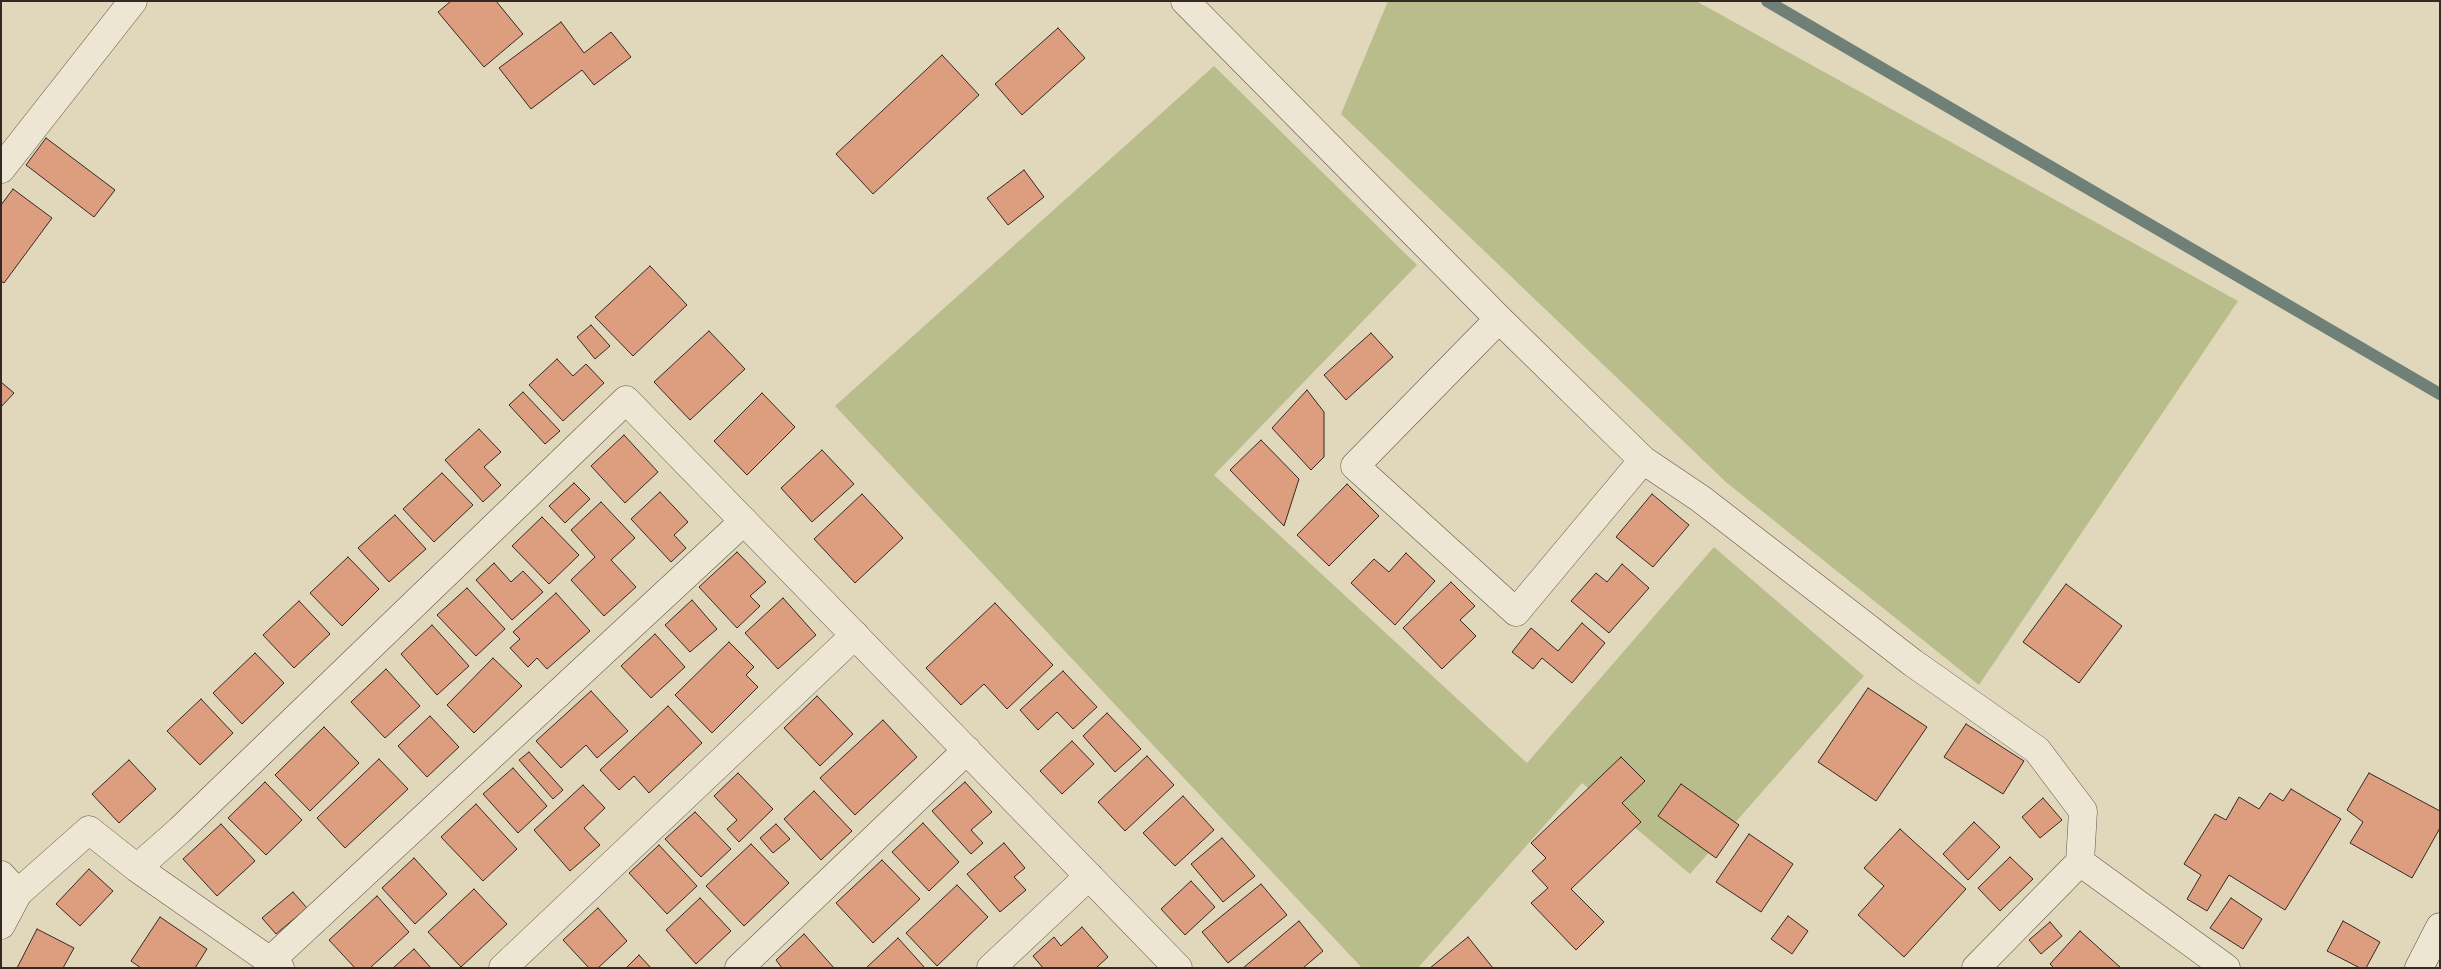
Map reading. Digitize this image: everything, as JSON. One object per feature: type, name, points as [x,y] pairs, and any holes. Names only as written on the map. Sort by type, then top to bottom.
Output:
[{"type":"street","points":[[1,169],[133,1]]},
{"type":"street","points":[[1185,1],[1499,319],[1643,460],[1701,499],[1913,662],[2037,750],[2083,811],[2080,862],[1976,968]]},
{"type":"street","points":[[1499,319],[1356,466],[1516,612],[1643,460]]},
{"type":"street","points":[[137,868],[180,830],[626,400],[1178,968]]},
{"type":"street","points":[[1,925],[10,884],[89,830],[137,868],[275,964],[744,521]]},
{"type":"street","points":[[504,968],[855,635]]},
{"type":"street","points":[[739,968],[967,750]]},
{"type":"street","points":[[2080,862],[2226,968]]},
{"type":"street","points":[[990,968],[1089,876]]},
{"type":"street","points":[[2419,968],[2440,927]]},
{"type":"green space","points":[[1388,1],[1696,1],[2238,301],[1979,685],[1727,483],[1341,114]]},
{"type":"green space","points":[[1214,66],[1417,265],[1214,475],[1527,763],[1714,547],[1864,676],[1690,874],[1582,783],[1418,968],[1362,968],[835,406]]},
{"type":"building","points":[[451,1],[496,1],[523,34],[484,67],[438,12]]},
{"type":"building","points":[[561,22],[584,53],[611,32],[631,57],[594,85],[582,70],[531,109],[499,68]]},
{"type":"building","points":[[1058,28],[1085,58],[1022,115],[995,84]]},
{"type":"building","points":[[942,55],[979,95],[873,194],[836,154]]},
{"type":"building","points":[[46,138],[115,190],[94,217],[26,165]]},
{"type":"building","points":[[1024,170],[1044,197],[1008,225],[987,198]]},
{"type":"building","points":[[13,189],[52,218],[4,283],[1,281],[1,205]]},
{"type":"building","points":[[650,266],[687,305],[633,356],[595,317]]},
{"type":"building","points":[[591,325],[610,346],[595,359],[577,337]]},
{"type":"building","points":[[709,331],[745,369],[690,420],[654,382]]},
{"type":"building","points":[[1371,333],[1393,357],[1346,400],[1324,375]]},
{"type":"building","points":[[557,359],[573,376],[586,364],[604,383],[563,421],[529,385]]},
{"type":"building","points":[[1,382],[14,393],[1,407]]},
{"type":"building","points":[[1307,390],[1324,412],[1324,457],[1311,470],[1272,428]]},
{"type":"building","points":[[523,392],[560,431],[545,444],[509,405]]},
{"type":"building","points":[[762,393],[795,427],[747,475],[714,441]]},
{"type":"building","points":[[479,429],[501,452],[484,467],[501,485],[483,502],[445,460]]},
{"type":"building","points":[[624,435],[658,472],[625,503],[591,466]]},
{"type":"building","points":[[1261,440],[1299,479],[1284,526],[1230,470]]},
{"type":"building","points":[[822,450],[854,484],[812,522],[781,488]]},
{"type":"building","points":[[442,473],[473,505],[434,542],[403,509]]},
{"type":"building","points":[[574,483],[590,499],[565,523],[549,506]]},
{"type":"building","points":[[1347,484],[1379,516],[1329,566],[1297,535]]},
{"type":"building","points":[[660,492],[688,522],[674,535],[686,548],[671,562],[631,519]]},
{"type":"building","points":[[862,494],[903,538],[855,583],[814,539]]},
{"type":"building","points":[[1652,494],[1689,525],[1653,567],[1616,537]]},
{"type":"building","points":[[601,502],[635,538],[611,560],[636,587],[604,616],[571,580],[595,557],[571,530]]},
{"type":"building","points":[[395,515],[426,549],[389,582],[358,548]]},
{"type":"building","points":[[542,517],[579,555],[549,584],[512,546]]},
{"type":"building","points":[[737,552],[766,582],[750,596],[760,606],[737,628],[699,587]]},
{"type":"building","points":[[1406,553],[1435,581],[1395,625],[1351,583],[1374,559],[1389,572]]},
{"type":"building","points":[[348,557],[379,589],[342,626],[310,593]]},
{"type":"building","points":[[494,563],[511,582],[523,571],[543,592],[512,620],[476,580]]},
{"type":"building","points":[[1622,564],[1649,588],[1609,633],[1571,601],[1596,573],[1607,582]]},
{"type":"building","points":[[1451,582],[1475,606],[1460,620],[1476,636],[1442,669],[1403,628]]},
{"type":"building","points":[[2066,584],[2122,626],[2079,683],[2023,642]]},
{"type":"building","points":[[467,588],[505,629],[476,656],[437,615]]},
{"type":"building","points":[[556,593],[590,631],[547,669],[537,658],[528,667],[510,648],[520,639],[513,632]]},
{"type":"building","points":[[783,598],[816,635],[778,669],[745,633]]},
{"type":"building","points":[[692,600],[717,629],[690,652],[665,625]]},
{"type":"building","points":[[299,601],[330,634],[294,668],[263,635]]},
{"type":"building","points":[[995,603],[1053,665],[1007,709],[984,684],[961,705],[926,668]]},
{"type":"building","points":[[1582,623],[1605,643],[1572,683],[1542,658],[1533,669],[1512,652],[1531,628],[1558,651]]},
{"type":"building","points":[[432,625],[469,666],[437,695],[401,654]]},
{"type":"building","points":[[655,634],[685,667],[651,698],[621,666]]},
{"type":"building","points":[[729,642],[754,667],[746,675],[758,687],[712,733],[675,695]]},
{"type":"building","points":[[255,653],[284,683],[242,724],[213,693]]},
{"type":"building","points":[[493,658],[522,686],[474,733],[447,705]]},
{"type":"building","points":[[386,669],[420,706],[385,738],[351,702]]},
{"type":"building","points":[[1063,671],[1097,707],[1073,729],[1057,712],[1038,730],[1020,710]]},
{"type":"building","points":[[1868,688],[1927,727],[1876,801],[1818,762]]},
{"type":"building","points":[[591,691],[628,731],[597,758],[586,745],[561,768],[536,741]]},
{"type":"building","points":[[817,696],[853,734],[820,766],[784,728]]},
{"type":"building","points":[[201,699],[233,733],[200,765],[167,731]]},
{"type":"building","points":[[668,706],[702,743],[649,793],[634,776],[619,790],[600,770]]},
{"type":"building","points":[[1107,713],[1141,749],[1115,772],[1083,736]]},
{"type":"building","points":[[430,716],[459,747],[427,777],[398,746]]},
{"type":"building","points":[[883,720],[917,757],[855,815],[820,778]]},
{"type":"building","points":[[1966,724],[2024,761],[2003,794],[1944,757]]},
{"type":"building","points":[[324,727],[359,763],[310,811],[275,775]]},
{"type":"building","points":[[1072,741],[1094,764],[1062,794],[1040,771]]},
{"type":"building","points":[[529,752],[563,790],[553,799],[519,760]]},
{"type":"building","points":[[1147,756],[1174,785],[1125,831],[1098,802]]},
{"type":"building","points":[[1621,757],[1645,781],[1622,803],[1641,822],[1571,889],[1604,922],[1576,950],[1531,903],[1548,888],[1532,871],[1546,858],[1531,843]]},
{"type":"building","points":[[379,759],[408,789],[345,848],[317,818]]},
{"type":"building","points":[[129,760],[156,789],[119,823],[92,794]]},
{"type":"building","points":[[513,768],[547,806],[518,833],[483,794]]},
{"type":"building","points":[[738,773],[773,809],[739,842],[727,829],[737,820],[714,796]]},
{"type":"building","points":[[2369,773],[2440,811],[2440,828],[2412,878],[2350,843],[2363,822],[2347,810]]},
{"type":"building","points":[[265,782],[302,820],[266,855],[228,818]]},
{"type":"building","points":[[965,782],[992,812],[971,830],[983,843],[971,854],[932,811]]},
{"type":"building","points":[[1681,784],[1739,825],[1716,858],[1658,816]]},
{"type":"building","points":[[583,785],[605,808],[584,828],[600,845],[570,871],[534,830]]},
{"type":"building","points":[[2291,789],[2341,819],[2285,910],[2229,875],[2207,911],[2187,899],[2201,875],[2184,864],[2215,814],[2226,820],[2239,797],[2259,809],[2270,793],[2283,801]]},
{"type":"building","points":[[814,791],[852,831],[821,860],[784,819]]},
{"type":"building","points":[[1183,796],[1214,830],[1175,866],[1143,833]]},
{"type":"building","points":[[2043,798],[2062,820],[2040,838],[2022,817]]},
{"type":"building","points":[[476,804],[517,849],[483,881],[441,837]]},
{"type":"building","points":[[695,812],[731,849],[701,877],[665,839]]},
{"type":"building","points":[[1974,822],[2000,847],[1968,880],[1943,854]]},
{"type":"building","points":[[923,823],[959,862],[929,891],[892,852]]},
{"type":"building","points":[[221,824],[255,861],[217,896],[183,859]]},
{"type":"building","points":[[776,824],[790,839],[773,853],[760,838]]},
{"type":"building","points":[[1900,829],[1966,889],[1904,957],[1858,915],[1884,886],[1864,868]]},
{"type":"building","points":[[1749,834],[1793,864],[1761,912],[1716,882]]},
{"type":"building","points":[[1222,838],[1255,876],[1223,902],[1191,864]]},
{"type":"building","points":[[1004,843],[1025,868],[1014,877],[1026,890],[1000,912],[967,874]]},
{"type":"building","points":[[751,844],[789,883],[744,926],[706,886]]},
{"type":"building","points":[[659,845],[697,886],[667,914],[629,873]]},
{"type":"building","points":[[2010,857],[2033,879],[2000,911],[1978,888]]},
{"type":"building","points":[[414,858],[447,894],[415,924],[382,888]]},
{"type":"building","points":[[882,860],[920,899],[873,943],[836,903]]},
{"type":"building","points":[[89,869],[113,891],[80,926],[56,904]]},
{"type":"building","points":[[1191,881],[1215,907],[1185,935],[1161,909]]},
{"type":"building","points":[[1261,884],[1287,915],[1228,963],[1202,932]]},
{"type":"building","points":[[957,885],[988,917],[937,966],[906,933]]},
{"type":"building","points":[[474,889],[507,924],[461,967],[428,932]]},
{"type":"building","points":[[293,892],[307,908],[276,934],[262,918]]},
{"type":"building","points":[[377,896],[409,932],[370,968],[355,968],[329,940]]},
{"type":"building","points":[[700,898],[731,931],[696,964],[666,930]]},
{"type":"building","points":[[2231,898],[2262,919],[2243,949],[2210,928]]},
{"type":"building","points":[[598,908],[627,941],[598,968],[589,968],[563,940]]},
{"type":"building","points":[[1788,916],[1808,931],[1792,954],[1771,939]]},
{"type":"building","points":[[160,917],[207,949],[195,968],[141,968],[131,961]]},
{"type":"building","points":[[1299,921],[1323,951],[1303,968],[1243,968]]},
{"type":"building","points":[[2343,921],[2380,942],[2366,968],[2360,968],[2327,951]]},
{"type":"building","points":[[2050,922],[2062,936],[2041,954],[2029,940]]},
{"type":"building","points":[[1082,927],[1108,957],[1096,968],[1043,968],[1033,956],[1054,937],[1061,946]]},
{"type":"building","points":[[37,929],[74,948],[63,968],[17,968]]},
{"type":"building","points":[[2080,931],[2121,968],[2054,968],[2050,964]]},
{"type":"building","points":[[804,934],[834,968],[782,968],[776,960]]},
{"type":"building","points":[[1468,937],[1493,968],[1430,968]]},
{"type":"building","points":[[898,938],[925,968],[866,968]]},
{"type":"building","points":[[414,949],[431,968],[393,968]]},
{"type":"building","points":[[639,955],[651,968],[626,968]]},
{"type":"waterway","points":[[1767,1],[2440,394]]}]
